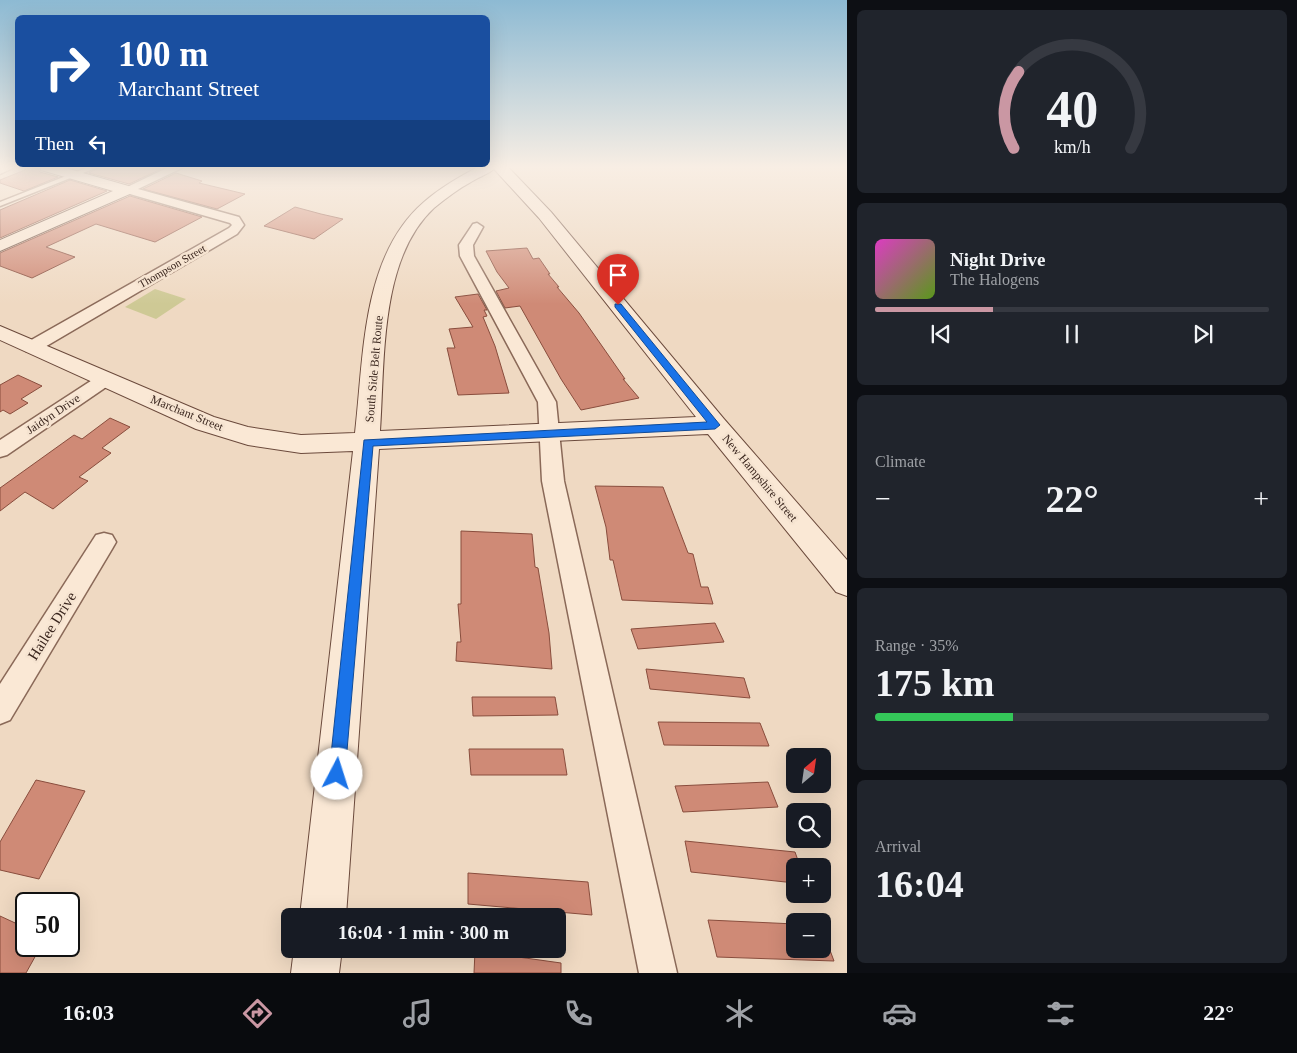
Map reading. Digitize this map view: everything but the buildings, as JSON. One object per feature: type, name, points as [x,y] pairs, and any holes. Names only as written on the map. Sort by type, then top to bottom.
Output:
[{"type":"main road","points":[[0,246],[76,212]]},
{"type":"main road","name":"South Side Belt Route","points":[[323,908],[368,442],[379,306],[384,278],[394,251],[410,224],[421,212]]},
{"type":"main road","name":"New Hampshire Street","points":[[543,212],[715,425],[847,582]]},
{"type":"main road","name":"Marchant Street","points":[[0,332],[205,423],[248,436],[301,444],[715,425]]},
{"type":"main road","points":[[315,973],[317,958]]},
{"type":"street","name":"Thompson Street","points":[[32,347],[233,231],[238,225],[235,220],[208,212]]},
{"type":"street","points":[[477,227],[466,245],[468,256],[548,402],[553,481],[658,973]]},
{"type":"street","name":"Jaidyn Drive","points":[[0,450],[106,379]]},
{"type":"street","name":"Hailee Drive","points":[[0,710],[104,542]]},
{"type":"shaded area","points":[[155,289],[186,299],[156,319],[125,307]]},
{"type":"route","points":[[337,774],[368,442],[715,425],[618,305]]}]
